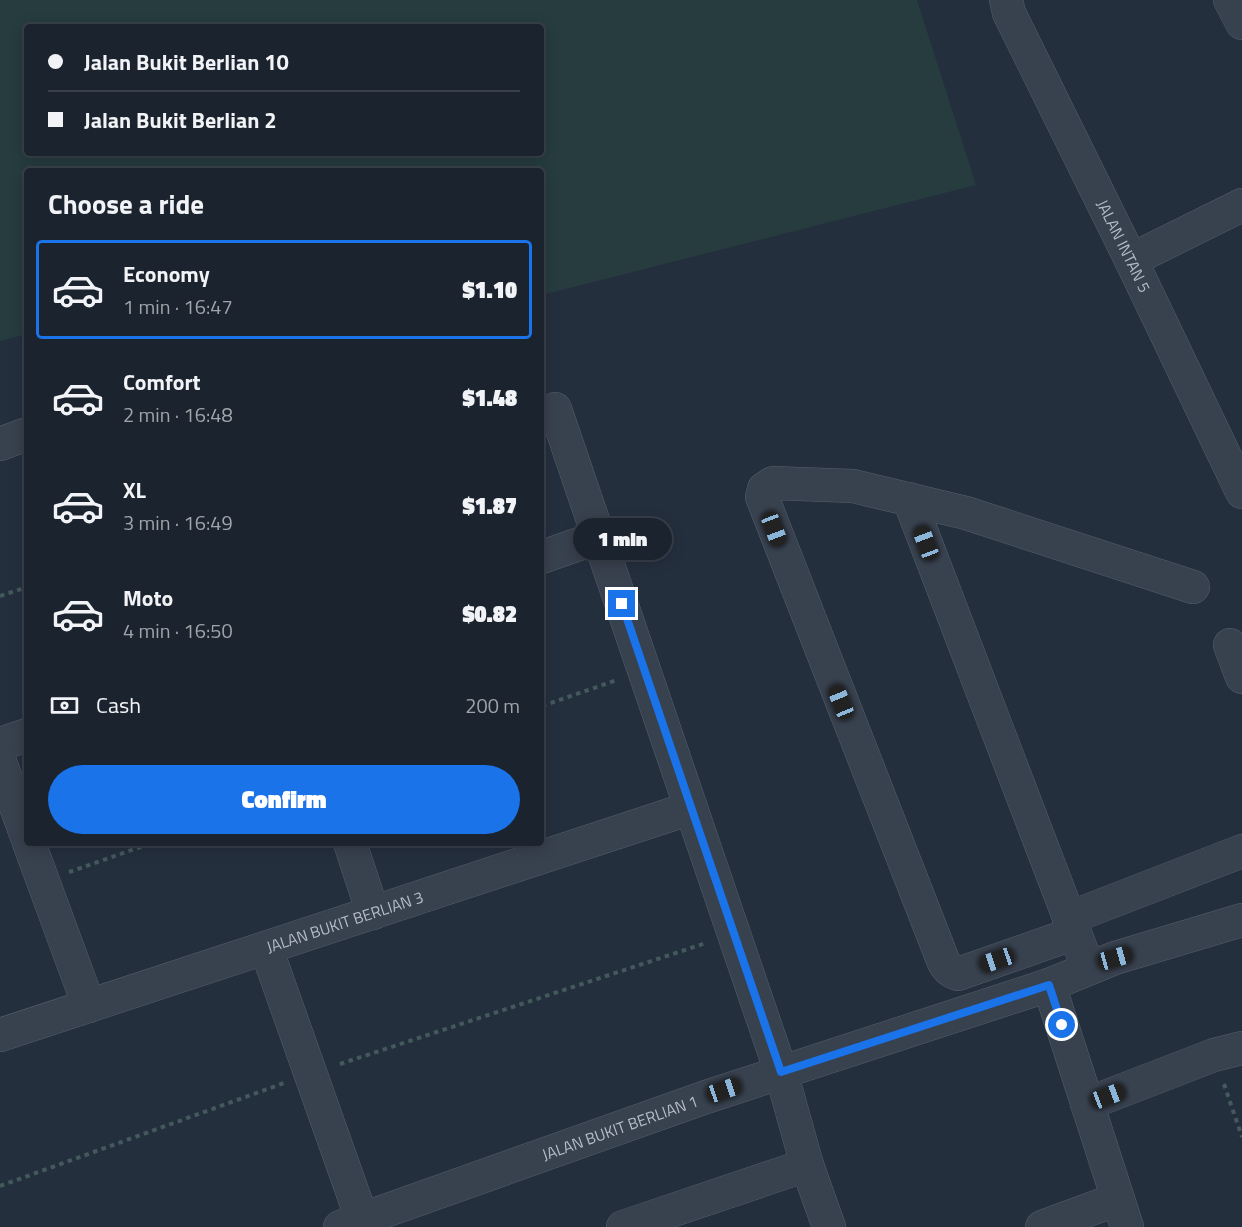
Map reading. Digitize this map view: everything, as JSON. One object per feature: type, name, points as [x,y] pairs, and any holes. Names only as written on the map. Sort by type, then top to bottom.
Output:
[{"type":"street","name":"JALAN INTAN 5","points":[[1006,0],[1009,13],[1242,492]]},
{"type":"street","points":[[1230,0],[1242,23]]},
{"type":"street","points":[[1131,260],[1242,205]]},
{"type":"street","points":[[555,409],[781,1072],[807,1165],[829,1227]]},
{"type":"street","points":[[0,444],[24,435]]},
{"type":"street","points":[[1193,587],[966,513],[853,486],[773,483],[764,489],[762,497],[939,950],[951,972],[958,974],[1242,851]]},
{"type":"street","points":[[909,499],[1089,968]]},
{"type":"street","points":[[544,556],[599,537]]},
{"type":"street","points":[[1230,645],[1242,677]]},
{"type":"street","points":[[0,744],[24,736]]},
{"type":"street","points":[[0,762],[24,829]]},
{"type":"street","name":"JALAN BUKIT BERLIAN 3","points":[[0,1035],[691,808]]},
{"type":"street","points":[[30,846],[89,1006]]},
{"type":"street","points":[[351,846],[373,912]]},
{"type":"street","name":"JALAN BUKIT BERLIAN 1","points":[[351,1223],[781,1072],[1049,985],[1115,958],[1242,920]]},
{"type":"street","points":[[266,948],[310,1074],[351,1223]]},
{"type":"street","points":[[1042,1227],[1123,1213],[1049,985]]},
{"type":"street","points":[[1087,1104],[1228,1052]]},
{"type":"street","points":[[623,1227],[807,1165]]},
{"type":"path","points":[[0,596],[24,588]]},
{"type":"path","points":[[544,705],[644,670]]},
{"type":"path","points":[[43,881],[143,846]]},
{"type":"path","points":[[0,1186],[310,1074],[734,933]]},
{"type":"path","points":[[1228,1052],[1242,1137]]},
{"type":"green space","points":[[0,0],[917,0],[976,185],[544,294],[544,168],[24,168],[24,335],[0,341]]},
{"type":"route","points":[[622,604],[781,1072],[1049,985],[1062,1025]]}]
